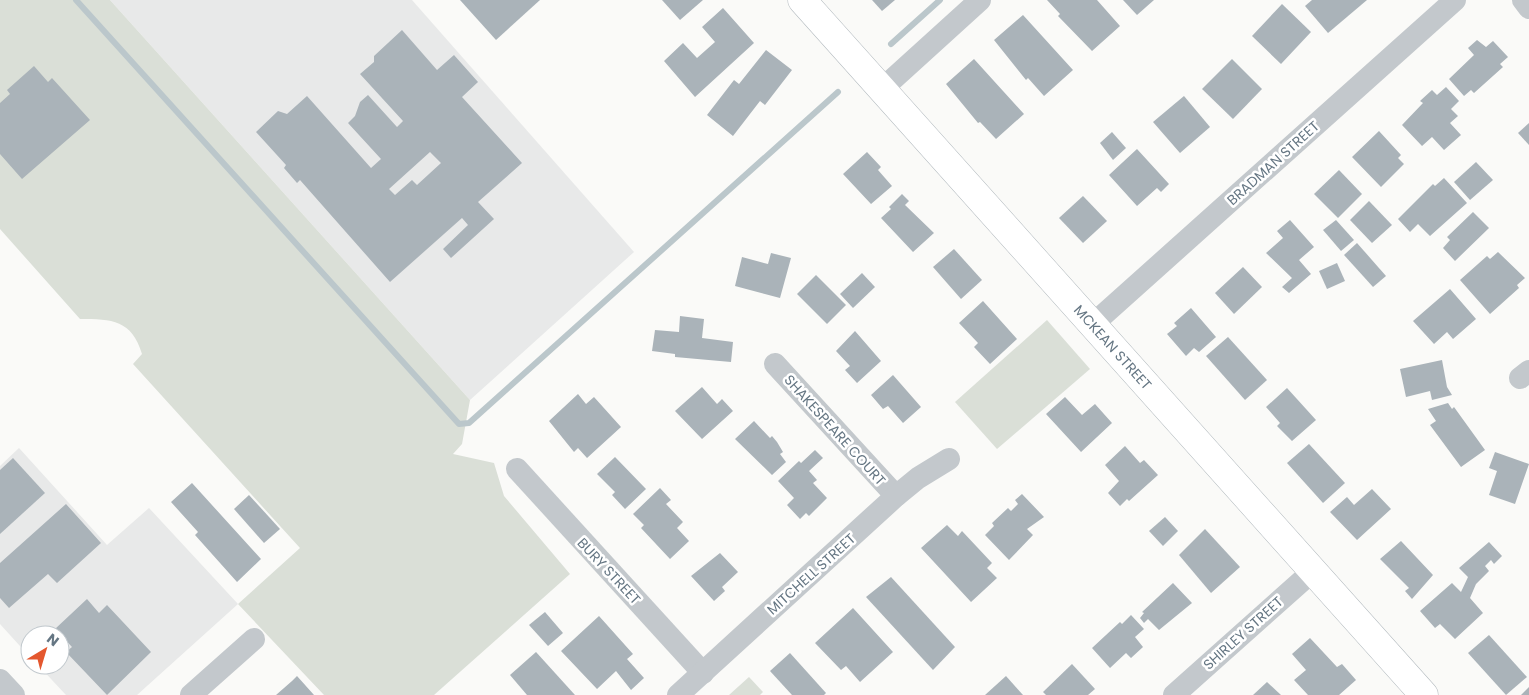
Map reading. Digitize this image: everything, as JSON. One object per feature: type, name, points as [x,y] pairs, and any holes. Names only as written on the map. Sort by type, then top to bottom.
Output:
[{"type":"main road","name":"MCKEAN STREET","points":[[802,0],[1424,695]]},
{"type":"street","points":[[882,89],[980,0]]},
{"type":"street","name":"BRADMAN STREET","points":[[1092,325],[1455,0]]},
{"type":"street","points":[[1523,0],[1529,8]]},
{"type":"street","name":"SHAKESPEARE COURT","points":[[774,364],[896,496]]},
{"type":"street","name":"MITCHELL STREET","points":[[678,695],[896,496],[918,478],[949,459]]},
{"type":"street","name":"BURY STREET","points":[[517,469],[703,673]]},
{"type":"street","name":"SHIRLEY STREET","points":[[1174,695],[1313,572]]},
{"type":"street","points":[[191,695],[254,639]]},
{"type":"street","points":[[0,680],[14,695]]},
{"type":"shaded area","points":[[0,0],[110,0],[470,400],[462,444],[453,454],[494,463],[504,496],[570,574],[434,695],[324,695],[238,604],[300,548],[133,364],[142,354],[133,334],[126,328],[111,321],[80,319],[0,229]]},
{"type":"shaded area","points":[[110,0],[412,0],[634,252],[470,400]]},
{"type":"shaded area","points":[[1047,320],[1090,369],[997,449],[955,402]]},
{"type":"shaded area","points":[[19,448],[107,545],[149,508],[238,604],[137,695],[66,695],[47,675],[70,675],[70,625],[20,625],[20,646],[0,624],[0,466]]},
{"type":"shaded area","points":[[749,677],[763,692],[760,695],[729,695]]},
{"type":"building","points":[[460,0],[540,0],[496,40]]},
{"type":"building","points":[[662,0],[703,0],[680,20]]},
{"type":"building","points":[[872,0],[895,0],[882,11]]},
{"type":"building","points":[[1047,0],[1097,0],[1120,26],[1092,51],[1058,16],[1060,14]]},
{"type":"building","points":[[1123,0],[1154,0],[1137,15]]},
{"type":"building","points":[[1312,0],[1367,0],[1328,33],[1305,6]]},
{"type":"building","points":[[1282,4],[1311,32],[1281,64],[1252,36]]},
{"type":"building","points":[[723,8],[754,43],[695,97],[664,61],[683,43],[697,58],[715,42],[702,27]]},
{"type":"building","points":[[1023,15],[1073,70],[1044,96],[1028,78],[1026,80],[994,40]]},
{"type":"building","points":[[402,30],[437,70],[454,55],[478,82],[462,97],[522,163],[478,202],[494,219],[451,258],[443,249],[468,225],[462,218],[390,282],[300,180],[297,183],[284,168],[286,165],[256,132],[278,111],[287,114],[307,96],[371,168],[381,159],[348,123],[355,116],[360,102],[368,95],[397,127],[403,121],[360,74],[374,62],[374,56]],"holes":[[[430,152],[441,163],[417,185],[412,180],[395,195],[389,189]]]},
{"type":"building","points":[[1477,40],[1486,47],[1493,41],[1508,57],[1500,64],[1503,67],[1474,93],[1471,90],[1464,96],[1449,79],[1474,55],[1468,48]]},
{"type":"building","points":[[766,50],[792,70],[765,105],[760,101],[733,136],[707,115],[734,80],[739,84]]},
{"type":"building","points":[[974,59],[1024,114],[996,139],[980,122],[978,123],[946,84]]},
{"type":"building","points":[[1232,59],[1262,89],[1233,119],[1202,89]]},
{"type":"building","points":[[34,66],[48,82],[52,78],[90,120],[22,179],[0,154],[0,103],[10,94],[7,90]]},
{"type":"building","points":[[1446,87],[1459,101],[1451,109],[1458,116],[1450,123],[1461,135],[1444,150],[1432,137],[1422,146],[1402,125],[1423,103],[1420,101],[1432,90],[1437,95]]},
{"type":"building","points":[[1184,96],[1210,127],[1180,153],[1153,122]]},
{"type":"building","points":[[1529,123],[1529,145],[1518,133]]},
{"type":"building","points":[[1379,131],[1401,155],[1398,158],[1404,164],[1381,187],[1352,157]]},
{"type":"building","points":[[1112,132],[1126,148],[1113,160],[1100,143]]},
{"type":"building","points":[[1137,149],[1169,184],[1161,192],[1157,188],[1137,206],[1109,175]]},
{"type":"building","points":[[867,152],[881,167],[878,170],[892,186],[871,204],[843,174]]},
{"type":"building","points":[[1476,162],[1493,180],[1470,200],[1454,182]]},
{"type":"building","points":[[1339,170],[1362,194],[1338,218],[1314,194]]},
{"type":"building","points":[[1444,178],[1467,203],[1430,236],[1418,224],[1410,232],[1398,219],[1433,184],[1435,186]]},
{"type":"building","points":[[902,194],[909,201],[905,205],[934,233],[913,252],[881,218],[891,209],[889,207]]},
{"type":"building","points":[[1083,196],[1107,221],[1083,243],[1059,218]]},
{"type":"building","points":[[1369,201],[1392,225],[1372,243],[1350,220]]},
{"type":"building","points":[[1473,212],[1489,228],[1455,261],[1443,248],[1450,240],[1447,237]]},
{"type":"building","points":[[1290,220],[1314,247],[1299,260],[1311,274],[1289,293],[1282,287],[1292,278],[1266,253],[1283,238],[1277,231]]},
{"type":"building","points":[[1336,220],[1354,240],[1341,251],[1323,230]]},
{"type":"building","points":[[1357,243],[1386,276],[1373,287],[1344,255]]},
{"type":"building","points":[[954,249],[982,280],[961,299],[933,267]]},
{"type":"building","points":[[1498,252],[1525,278],[1517,285],[1519,288],[1490,314],[1460,280],[1487,256],[1490,259]]},
{"type":"building","points":[[771,253],[791,258],[780,298],[735,286],[742,257],[768,264]]},
{"type":"building","points":[[1337,263],[1345,281],[1327,289],[1319,271]]},
{"type":"building","points":[[1243,267],[1262,287],[1234,314],[1215,293]]},
{"type":"building","points":[[862,273],[875,287],[853,308],[840,294]]},
{"type":"building","points":[[816,275],[846,305],[827,324],[797,294]]},
{"type":"building","points":[[1450,289],[1476,319],[1453,339],[1447,332],[1434,344],[1413,321]]},
{"type":"building","points":[[983,301],[1017,339],[990,364],[974,347],[978,343],[959,323]]},
{"type":"building","points":[[1191,308],[1216,337],[1199,352],[1194,348],[1186,356],[1167,334],[1177,326],[1174,323]]},
{"type":"building","points":[[680,316],[704,319],[702,338],[733,342],[731,362],[675,357],[675,354],[652,351],[655,330],[679,332]]},
{"type":"building","points":[[855,331],[881,361],[857,383],[845,370],[850,366],[836,351]]},
{"type":"building","points":[[1228,337],[1267,380],[1245,400],[1206,356]]},
{"type":"building","points":[[1442,360],[1447,387],[1452,395],[1432,400],[1430,391],[1406,397],[1400,369]]},
{"type":"building","points":[[893,375],[921,407],[903,423],[888,406],[883,409],[871,395]]},
{"type":"building","points":[[702,387],[717,404],[722,399],[733,411],[702,439],[675,411]]},
{"type":"building","points":[[1287,388],[1316,420],[1292,441],[1277,426],[1280,423],[1266,407]]},
{"type":"building","points":[[578,394],[586,404],[594,397],[621,427],[587,458],[578,448],[574,452],[549,421]]},
{"type":"building","points":[[1065,397],[1082,415],[1095,404],[1112,423],[1081,452],[1046,414]]},
{"type":"building","points":[[1448,403],[1452,409],[1454,407],[1485,450],[1461,467],[1430,425],[1436,421],[1428,409]]},
{"type":"building","points":[[754,421],[770,438],[772,436],[783,452],[780,454],[786,462],[772,475],[735,439]]},
{"type":"building","points":[[1309,444],[1345,483],[1323,503],[1287,463]]},
{"type":"building","points":[[1125,446],[1140,463],[1144,460],[1158,475],[1129,501],[1127,499],[1120,506],[1108,493],[1119,481],[1105,465]]},
{"type":"building","points":[[815,450],[823,458],[809,471],[817,480],[813,483],[827,498],[809,516],[806,513],[800,519],[787,505],[794,498],[778,481],[799,461],[801,463]]},
{"type":"building","points":[[1495,452],[1529,464],[1515,504],[1489,495],[1497,471],[1489,468]]},
{"type":"building","points":[[615,457],[646,489],[625,509],[612,495],[615,492],[597,474]]},
{"type":"building","points":[[13,458],[45,493],[0,534],[0,470]]},
{"type":"building","points":[[192,483],[261,559],[237,582],[195,535],[198,532],[171,502]]},
{"type":"building","points":[[660,488],[671,500],[666,504],[683,522],[677,528],[689,541],[670,559],[641,528],[644,525],[633,514]]},
{"type":"building","points":[[1372,489],[1391,509],[1357,540],[1330,512],[1347,497],[1354,505]]},
{"type":"building","points":[[1022,494],[1044,517],[1027,529],[1033,535],[1009,560],[985,535],[994,526],[992,523],[1008,508],[1011,511],[1018,504],[1015,500]]},
{"type":"building","points":[[249,495],[280,529],[264,543],[234,509]]},
{"type":"building","points":[[66,504],[101,543],[57,583],[48,574],[9,608],[0,598],[0,563]]},
{"type":"building","points":[[1165,517],[1178,531],[1163,546],[1149,531]]},
{"type":"building","points":[[947,525],[958,536],[962,531],[992,563],[987,568],[997,578],[971,602],[921,548]]},
{"type":"building","points":[[1205,529],[1240,567],[1211,593],[1179,555]]},
{"type":"building","points":[[1401,541],[1433,575],[1412,599],[1405,591],[1409,588],[1380,559]]},
{"type":"building","points":[[1489,542],[1502,556],[1494,564],[1491,560],[1485,566],[1489,571],[1476,584],[1470,598],[1483,613],[1455,639],[1440,624],[1435,628],[1420,611],[1452,583],[1461,592],[1468,577],[1459,568]]},
{"type":"building","points":[[720,553],[738,572],[722,587],[725,591],[714,601],[691,576]]},
{"type":"building","points":[[891,577],[955,647],[933,670],[866,597]]},
{"type":"building","points":[[1173,583],[1192,603],[1159,630],[1148,619],[1144,623],[1140,618],[1144,613],[1142,612]]},
{"type":"building","points":[[87,599],[99,613],[107,605],[151,652],[107,695],[70,656],[70,649],[72,647],[70,645],[70,625],[59,625]]},
{"type":"building","points":[[853,608],[893,652],[860,682],[846,666],[841,670],[815,643]]},
{"type":"building","points":[[545,612],[563,633],[548,646],[529,625]]},
{"type":"building","points":[[1131,615],[1144,629],[1135,637],[1143,647],[1131,658],[1126,653],[1110,668],[1092,648],[1120,622],[1122,624]]},
{"type":"building","points":[[599,616],[633,654],[627,659],[644,678],[631,690],[616,671],[597,689],[561,651]]},
{"type":"building","points":[[1489,635],[1527,677],[1506,695],[1468,653]]},
{"type":"building","points":[[1310,638],[1337,667],[1342,664],[1356,680],[1339,695],[1308,695],[1294,680],[1306,670],[1292,654]]},
{"type":"building","points":[[536,652],[575,695],[527,695],[510,675]]},
{"type":"building","points":[[790,653],[826,693],[824,695],[792,695],[770,671]]},
{"type":"building","points":[[1072,664],[1095,689],[1088,695],[1046,695],[1043,692]]},
{"type":"building","points":[[297,676],[314,695],[276,695],[292,681]]},
{"type":"building","points":[[1006,676],[1023,695],[985,695]]},
{"type":"building","points":[[1267,682],[1281,695],[1253,695]]},
{"type":"building","points":[[1529,687],[1529,695],[1521,695]]},
{"type":"waterway","points":[[76,0],[459,424],[469,423],[838,92]]},
{"type":"waterway","points":[[891,44],[940,0]]}]
